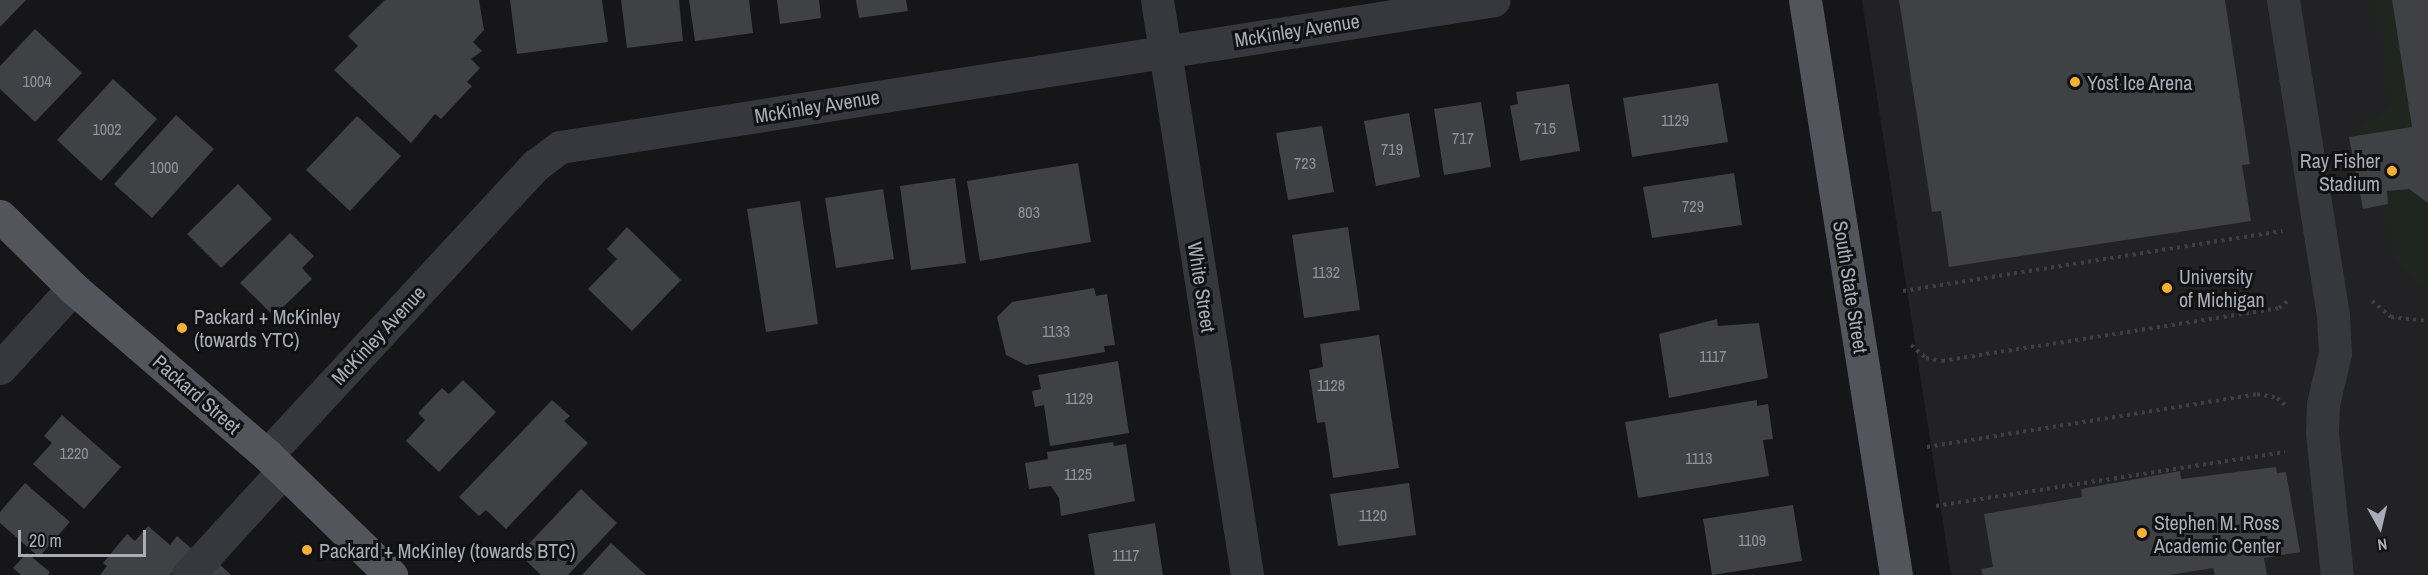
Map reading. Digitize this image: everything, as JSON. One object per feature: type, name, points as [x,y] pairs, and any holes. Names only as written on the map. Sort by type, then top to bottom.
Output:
[{"type":"main road","name":"South State Street","points":[[1805,0],[1896,575]]},
{"type":"main road","name":"Packard Street","points":[[0,216],[73,288],[275,463],[391,575]]},
{"type":"street","name":"White Street","points":[[1156,0],[1247,575]]},
{"type":"street","name":"McKinley Avenue","points":[[188,575],[275,463],[536,165],[560,147],[1494,0]]},
{"type":"street","points":[[2283,0],[2333,316],[2335,353],[2323,404],[2322,433],[2337,575]]},
{"type":"street","points":[[0,368],[73,288]]},
{"type":"path","points":[[1903,291],[2288,230]]},
{"type":"path","points":[[1911,345],[1926,358],[1942,361],[2279,308],[2294,292]]},
{"type":"path","points":[[1927,447],[2257,394],[2277,398],[2289,415]]},
{"type":"path","points":[[1936,506],[2295,450]]},
{"type":"shaded area","name":"University of Michigan","points":[[1862,0],[2428,0],[2428,575],[1951,575]]},
{"type":"shaded area","name":"Ray Fisher Stadium","points":[[2375,0],[2428,0],[2428,286],[2416,282],[2395,259],[2388,205],[2363,209],[2349,137],[2393,103]]},
{"type":"building","points":[[0,0],[26,0],[0,27]]},
{"type":"building","points":[[385,0],[479,0],[484,30],[473,42],[482,51],[471,59],[480,68],[467,82],[472,86],[441,119],[435,114],[411,143],[334,70],[358,46],[348,36]]},
{"type":"building","points":[[510,0],[602,0],[608,42],[517,54]]},
{"type":"building","points":[[621,0],[679,0],[683,41],[627,48]]},
{"type":"building","points":[[689,0],[749,0],[753,33],[695,41]]},
{"type":"building","points":[[777,0],[819,0],[821,18],[780,24]]},
{"type":"building","points":[[856,0],[906,0],[908,11],[859,18]]},
{"type":"building","name":"Yost Ice Arena","points":[[1899,0],[2225,0],[2250,164],[2242,165],[2251,221],[1949,267],[1941,211],[1932,212]]},
{"type":"building","points":[[2392,0],[2428,0],[2428,203],[2409,189],[2387,191],[2388,204],[2363,209],[2349,137],[2412,127]]},
{"type":"building","points":[[35,29],[82,73],[35,122],[0,89],[0,66]]},
{"type":"building","points":[[113,79],[157,119],[101,181],[57,140]]},
{"type":"building","points":[[1718,83],[1728,142],[1632,157],[1623,98]]},
{"type":"building","points":[[1569,84],[1580,151],[1520,161],[1510,106],[1518,104],[1516,92]]},
{"type":"building","points":[[1481,102],[1491,167],[1444,175],[1434,109]]},
{"type":"building","points":[[1409,113],[1420,177],[1376,186],[1364,121]]},
{"type":"building","points":[[176,115],[214,149],[152,218],[114,184]]},
{"type":"building","points":[[357,116],[401,156],[350,211],[306,170]]},
{"type":"building","points":[[1322,126],[1334,192],[1288,200],[1276,133]]},
{"type":"building","points":[[1078,163],[1091,242],[980,261],[967,181]]},
{"type":"building","points":[[1734,173],[1742,225],[1652,238],[1643,187]]},
{"type":"building","points":[[955,178],[966,263],[911,270],[900,186]]},
{"type":"building","points":[[238,184],[272,219],[221,268],[187,234]]},
{"type":"building","points":[[883,189],[894,259],[836,268],[825,198]]},
{"type":"building","points":[[800,201],[818,324],[766,332],[747,209]]},
{"type":"building","points":[[627,227],[681,280],[632,331],[588,289],[617,259],[607,249]]},
{"type":"building","points":[[1348,227],[1360,310],[1304,318],[1292,235]]},
{"type":"building","points":[[290,233],[314,256],[302,268],[312,279],[274,316],[240,283]]},
{"type":"building","points":[[1094,288],[1096,296],[1107,294],[1115,345],[1104,346],[1105,352],[1026,365],[1006,355],[997,317],[1012,302]]},
{"type":"building","points":[[1717,319],[1718,326],[1759,323],[1768,378],[1669,398],[1659,334]]},
{"type":"building","points":[[1379,335],[1399,468],[1333,478],[1325,422],[1317,423],[1309,370],[1323,367],[1320,344]]},
{"type":"building","points":[[1118,361],[1129,433],[1050,446],[1044,405],[1035,407],[1032,391],[1041,389],[1038,375]]},
{"type":"building","points":[[463,380],[496,412],[439,472],[406,441],[425,420],[418,413],[442,388],[449,394]]},
{"type":"building","points":[[552,400],[570,416],[564,421],[588,443],[506,529],[486,510],[479,516],[459,497]]},
{"type":"building","points":[[1757,400],[1757,406],[1768,404],[1773,439],[1763,440],[1769,476],[1638,498],[1625,422]]},
{"type":"building","points":[[62,415],[121,467],[84,509],[33,464],[52,443],[44,436]]},
{"type":"building","points":[[1113,442],[1114,446],[1126,444],[1135,501],[1061,516],[1059,498],[1051,486],[1029,489],[1025,463],[1048,459],[1047,452]]},
{"type":"building","name":"Stephen M. Ross Academic Center","points":[[2276,467],[2277,473],[2286,472],[2300,552],[2264,558],[2267,575],[2215,575],[2213,568],[2169,575],[1983,575],[1981,569],[1993,567],[1984,514],[2082,497],[2081,489],[2180,471],[2181,479]]},
{"type":"building","points":[[25,483],[70,522],[39,557],[0,523],[0,512]]},
{"type":"building","points":[[1409,483],[1416,535],[1338,546],[1330,494]]},
{"type":"building","points":[[581,489],[617,523],[568,575],[541,575],[519,554]]},
{"type":"building","points":[[1793,505],[1802,561],[1712,575],[1703,519]]},
{"type":"building","points":[[1155,523],[1163,575],[1095,575],[1088,534]]},
{"type":"building","points":[[148,526],[170,545],[177,536],[192,549],[170,575],[100,575],[107,566],[103,563],[127,534],[135,541]]},
{"type":"building","points":[[611,543],[646,575],[582,575]]},
{"type":"building","points":[[27,553],[50,572],[48,575],[21,575],[13,568]]},
{"type":"building","points":[[215,560],[231,575],[202,575]]},
{"type":"place","name":"Yost Ice Arena","points":[[2075,82]]},
{"type":"place","name":"Ray Fisher Stadium","points":[[2392,171]]},
{"type":"place","name":"University of Michigan","points":[[2167,288]]},
{"type":"place","name":"Packard + McKinley (towards YTC)","points":[[182,328]]},
{"type":"place","name":"Stephen M. Ross Academic Center","points":[[2142,533]]},
{"type":"place","name":"Packard + McKinley (towards BTC)","points":[[307,550]]}]
